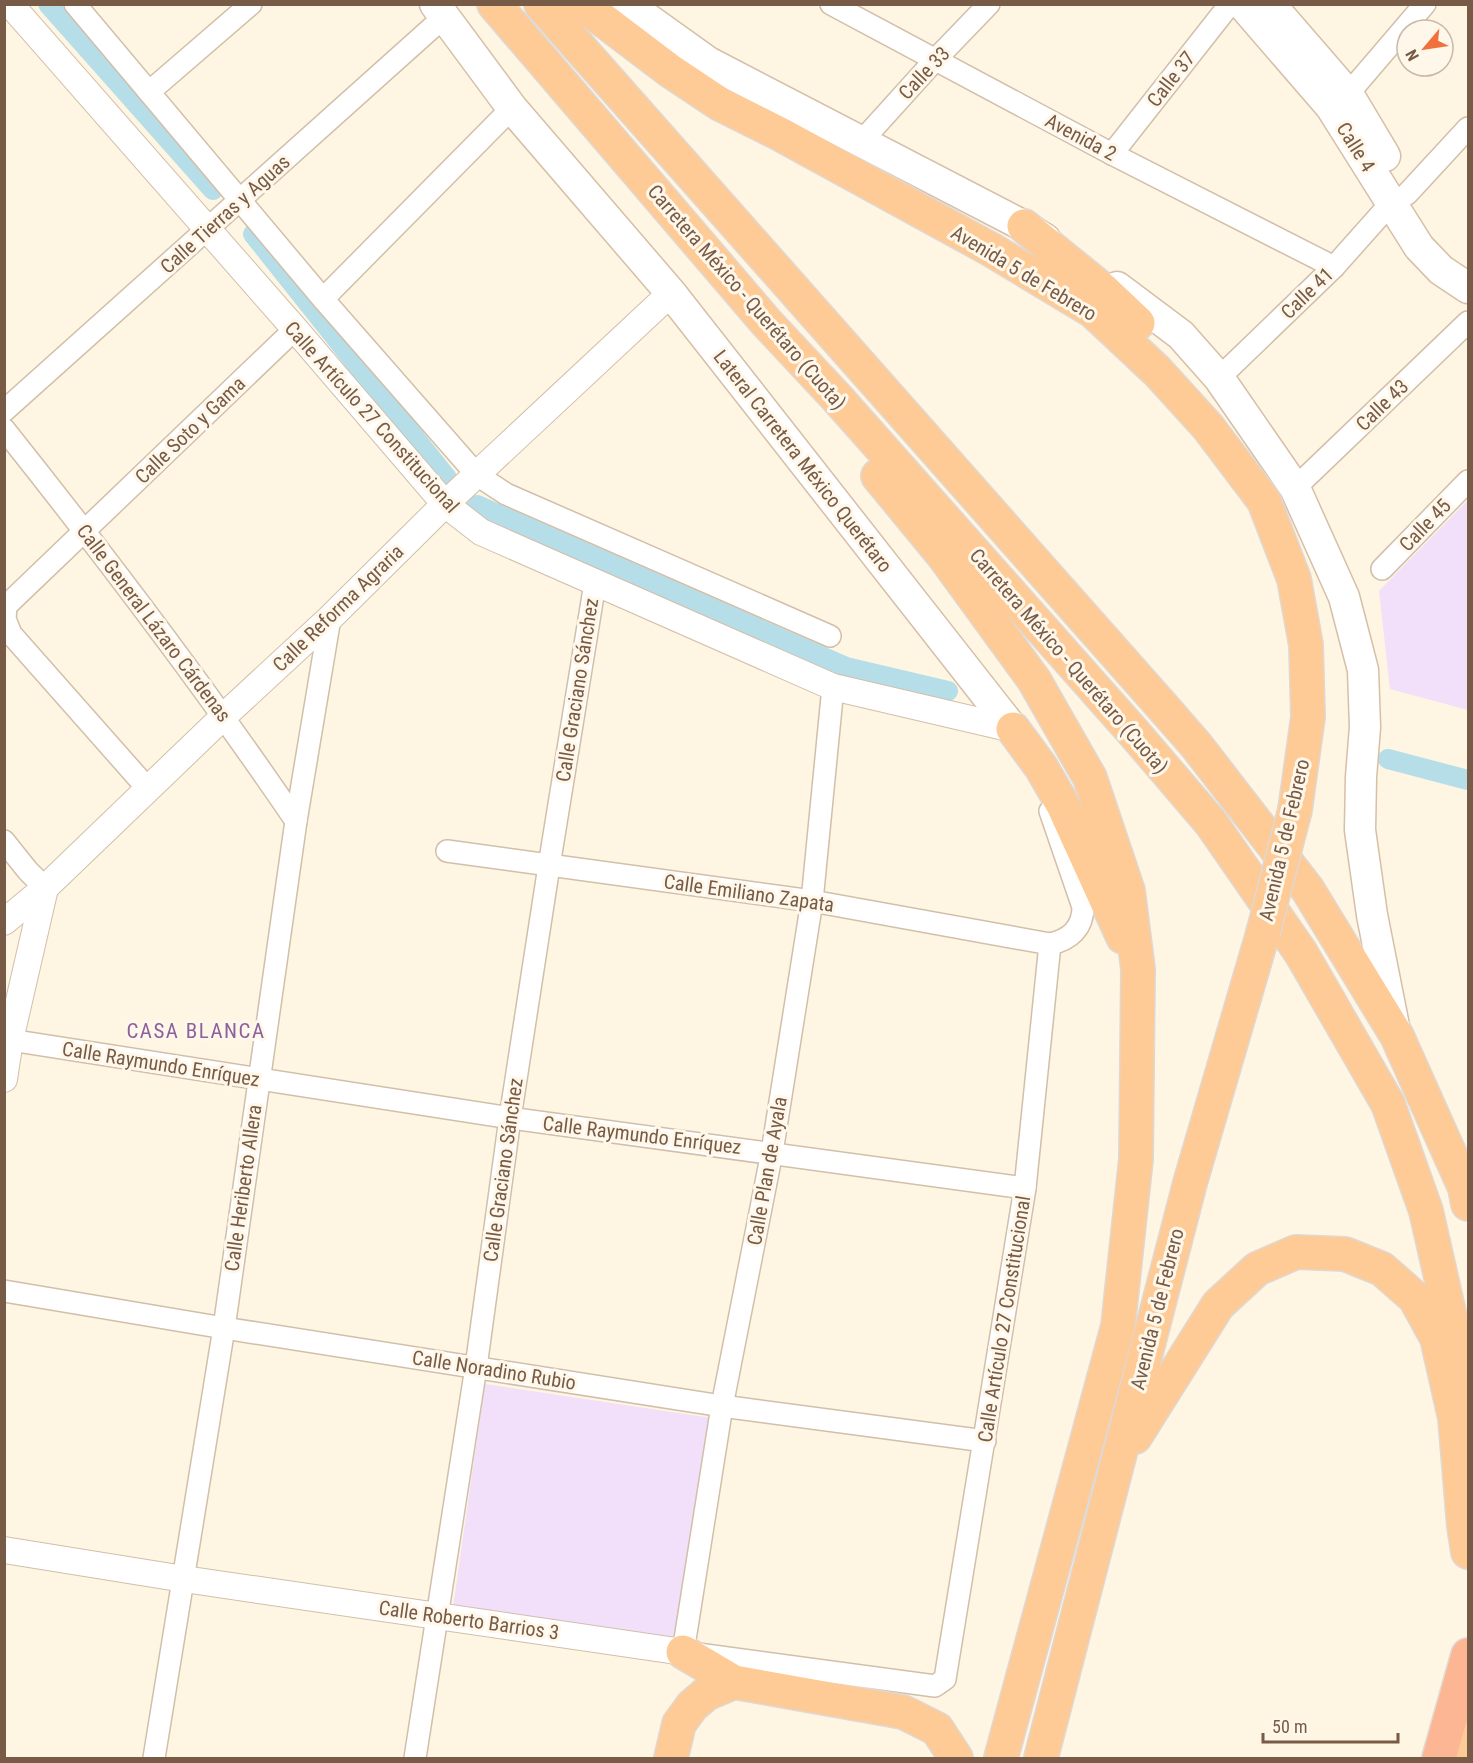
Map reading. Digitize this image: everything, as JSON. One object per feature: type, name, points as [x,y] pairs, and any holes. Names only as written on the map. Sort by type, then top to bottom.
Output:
[{"type":"highway","name":"Carretera México - Querétaro (Cuota)","points":[[494,4],[766,322],[837,398],[1134,733],[1210,823],[1301,953],[1388,1104],[1426,1211],[1468,1396],[1468,1418]]},
{"type":"highway","name":"Carretera México - Querétaro (Cuota)","points":[[541,4],[1196,745],[1308,890],[1396,1036],[1467,1193]]},
{"type":"highway","name":"Avenida 5 de Febrero","points":[[582,4],[669,70],[720,104],[780,134],[990,249],[1093,311],[1157,371],[1208,427],[1264,501],[1294,579],[1306,645],[1308,717],[1295,810],[1263,933],[1190,1182],[1041,1758]]},
{"type":"highway","points":[[1024,226],[1102,289],[1168,351],[1217,412],[1264,501]]},
{"type":"highway","name":"Avenida 5 de Febrero","points":[[766,322],[824,411],[943,555],[1035,680],[1090,778],[1128,891],[1138,969],[1136,1159],[1118,1326],[1000,1758]]},
{"type":"highway","points":[[1013,729],[1041,768],[1063,805],[1138,969]]},
{"type":"highway","points":[[1118,1464],[1218,1305],[1257,1269],[1296,1252],[1345,1254],[1382,1269],[1415,1299],[1437,1338],[1455,1418],[1468,1552]]},
{"type":"highway","points":[[683,1652],[734,1682],[903,1712],[937,1729],[956,1758]]},
{"type":"highway","points":[[1439,1758],[1468,1655]]},
{"type":"highway","points":[[671,1758],[679,1724],[692,1706],[706,1694],[734,1682]]},
{"type":"highway","points":[[1461,1758],[1468,1686]]},
{"type":"main road","points":[[627,4],[708,62],[860,143],[1024,226],[1100,273],[1180,335],[1219,378],[1295,488],[1344,597],[1363,670],[1365,727],[1360,830],[1372,915],[1396,1036]]},
{"type":"main road","name":"Calle 4","points":[[1242,4],[1330,107],[1399,199],[1454,256],[1468,263]]},
{"type":"main road","name":"Calle 4","points":[[1270,4],[1348,94],[1399,199],[1419,247],[1441,270],[1468,288]]},
{"type":"main road","name":"Lateral Carretera México Querétaro","points":[[440,10],[512,108],[671,293],[1013,729]]},
{"type":"street","name":"Calle Artículo 27 Constitucional","points":[[75,4],[323,299],[477,476],[506,494],[830,636]]},
{"type":"street","points":[[149,92],[251,4]]},
{"type":"street","name":"Avenida 2","points":[[831,4],[1112,154],[1334,267]]},
{"type":"street","name":"Calle 33","points":[[860,143],[989,4]]},
{"type":"street","name":"Calle 37","points":[[1112,154],[1230,4]]},
{"type":"street","points":[[1348,94],[1425,4]]},
{"type":"street","name":"Calle Tierras y Aguas","points":[[4,411],[242,200],[440,10]]},
{"type":"street","name":"Calle Artículo 27 Constitucional","points":[[10,12],[207,230],[445,504],[481,532],[833,687],[1013,729]]},
{"type":"street","points":[[323,299],[512,108]]},
{"type":"street","name":"Calle 41","points":[[1219,378],[1334,267],[1468,128]]},
{"type":"street","name":"Calle Reforma Agraria","points":[[4,922],[45,888],[330,618],[445,504],[671,293]]},
{"type":"street","name":"Calle 43","points":[[1295,488],[1468,322]]},
{"type":"street","name":"Calle Soto y Gama","points":[[5,619],[6,606],[295,330]]},
{"type":"street","name":"Calle General Lázaro Cárdenas","points":[[4,429],[85,530],[224,716],[296,821]]},
{"type":"street","name":"Calle 45","points":[[1382,569],[1468,481]]},
{"type":"street","name":"Calle Graciano Sánchez","points":[[415,1758],[476,1367],[510,1118],[595,583]]},
{"type":"street","name":"Calle Heriberto Allera","points":[[154,1758],[224,1328],[296,821],[330,618]]},
{"type":"street","points":[[5,619],[11,634],[148,789]]},
{"type":"street","name":"Calle Plan de Ayala","points":[[683,1652],[722,1406],[772,1152],[812,901],[833,687]]},
{"type":"street","name":"Lateral Carretera México Querétaro","points":[[1013,729],[1050,811],[1083,907],[1083,915],[1075,931],[1068,938],[1050,944]]},
{"type":"street","points":[[4,841],[45,888],[8,1038],[4,1079]]},
{"type":"street","name":"Calle Emiliano Zapata","points":[[447,851],[812,901],[1050,944]]},
{"type":"street","name":"Calle Artículo 27 Constitucional","points":[[935,1686],[945,1679],[1025,1188],[1050,944]]},
{"type":"street","name":"Calle Raymundo Enríquez","points":[[8,1038],[510,1118],[1025,1188]]},
{"type":"street","name":"Calle Noradino Rubio","points":[[4,1291],[722,1406],[985,1441]]},
{"type":"street","name":"Calle Roberto Barrios 3","points":[[4,1550],[436,1616],[935,1686]]},
{"type":"shaded area","points":[[1468,500],[1468,710],[1390,689],[1379,591]]},
{"type":"shaded area","points":[[485,1384],[712,1418],[681,1640],[453,1607]]},
{"type":"waterway","points":[[48,4],[213,190]]},
{"type":"waterway","points":[[253,234],[447,478]]},
{"type":"waterway","points":[[477,505],[846,667],[948,691]]},
{"type":"waterway","points":[[1388,759],[1468,780]]},
{"type":"district","name":"CASA BLANCA","points":[[196,1031]]}]
